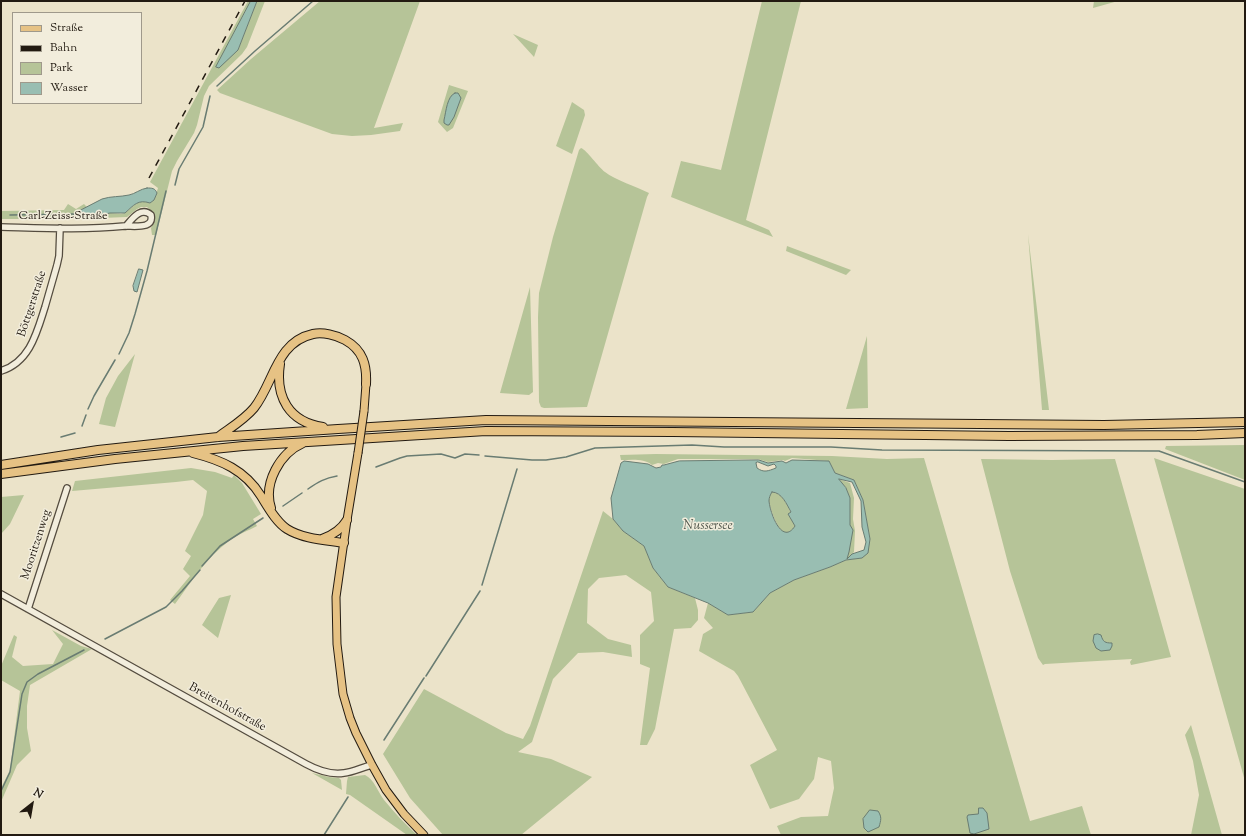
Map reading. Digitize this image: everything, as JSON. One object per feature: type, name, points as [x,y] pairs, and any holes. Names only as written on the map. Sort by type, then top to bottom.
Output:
[{"type":"highway","points":[[218,437],[253,410],[262,397],[281,358],[292,343],[304,336],[317,333],[330,335],[352,344],[364,361],[367,372],[366,384]]},
{"type":"highway","points":[[281,358],[279,387],[285,404],[295,415],[305,422],[320,427],[338,429]]},
{"type":"highway","points":[[1,465],[98,450],[218,437],[486,420],[1088,425],[1245,422]]},
{"type":"highway","points":[[1,474],[47,467],[184,452],[306,441],[486,431],[1009,436],[1197,435],[1245,432]]},
{"type":"highway","points":[[273,514],[269,504],[270,486],[277,467],[286,454],[296,446],[306,441]]},
{"type":"highway","points":[[184,452],[210,457],[227,464],[245,476],[257,489],[273,514],[286,528],[296,534],[344,543]]},
{"type":"highway","points":[[321,539],[336,532],[347,520]]},
{"type":"main road","points":[[366,384],[364,411],[336,597],[337,644],[342,694],[362,746],[390,796],[404,814],[424,835]]},
{"type":"street","name":"Carl-Zeiss-Straße","points":[[1,227],[114,228],[126,226]]},
{"type":"street","name":"Böttgerstraße","points":[[1,371],[8,369],[18,362],[27,352],[36,334],[57,265],[59,256],[60,228]]},
{"type":"street","name":"Mooritzenweg","points":[[28,609],[67,488]]},
{"type":"street","name":"Breitenhofstraße","points":[[1,594],[272,746],[318,770],[331,773],[343,773],[372,764]]},
{"type":"green space","points":[[248,1],[251,1],[217,67],[238,50],[257,1],[265,1],[247,47],[242,54],[209,86],[204,96],[194,133],[172,171],[156,235],[152,235],[151,228],[155,221],[155,214],[147,207],[137,209],[127,217],[1,219],[1,211],[64,210],[68,204],[76,209],[84,204],[87,207],[77,212],[121,214],[125,213],[137,203],[142,201],[150,203],[154,200],[158,188],[150,182]]},
{"type":"green space","points":[[320,1],[420,1],[374,128],[403,123],[400,131],[352,136],[332,134],[220,93],[217,90],[251,59]]},
{"type":"green space","points":[[762,1],[801,1],[746,220],[769,230],[773,237],[671,197],[681,161],[721,170]]},
{"type":"green space","points":[[1094,1],[1118,1],[1093,8]]},
{"type":"green space","points":[[513,34],[538,45],[534,57]]},
{"type":"green space","points":[[449,85],[468,91],[453,128],[447,132],[438,122]]},
{"type":"green space","points":[[572,102],[584,110],[585,115],[572,154],[556,146]]},
{"type":"green space","points":[[581,148],[602,170],[609,175],[649,193],[587,407],[544,408],[541,407],[539,402],[539,293],[553,237],[579,150]]},
{"type":"green space","points":[[1028,234],[1049,410],[1042,410]]},
{"type":"green space","points":[[787,246],[851,270],[846,275],[786,251]]},
{"type":"green space","points":[[530,287],[533,392],[529,395],[500,393]]},
{"type":"green space","points":[[867,336],[868,408],[846,409]]},
{"type":"green space","points":[[135,354],[115,427],[99,424],[106,398],[118,376]]},
{"type":"green space","points":[[1245,445],[1245,480],[1165,449],[1166,446]]},
{"type":"green space","points":[[620,455],[832,456],[887,459],[924,458],[1030,821],[1082,806],[1091,835],[781,835],[777,826],[801,817],[828,816],[834,788],[831,761],[818,757],[814,779],[799,799],[770,809],[750,765],[777,750],[738,676],[734,671],[699,651],[703,634],[713,628],[704,618],[708,603],[728,615],[753,612],[770,593],[794,580],[846,560],[850,525],[850,498],[846,488],[839,479],[850,483],[854,498],[854,552],[847,560],[862,558],[870,539],[863,500],[854,480],[835,473],[829,461],[792,458],[785,461],[768,462],[758,459],[678,459],[664,464],[658,463],[652,465],[641,460],[621,460]]},
{"type":"green space","points":[[1154,458],[1245,489],[1245,781]]},
{"type":"green space","points":[[981,459],[1115,459],[1171,657],[1131,665],[1130,662],[1132,659],[1043,665],[1038,658],[1010,571]]},
{"type":"green space","points":[[191,468],[215,472],[232,478],[234,475],[242,483],[261,514],[253,519],[257,526],[239,534],[214,554],[175,604],[170,600],[190,576],[183,569],[191,556],[185,551],[203,515],[207,491],[193,480],[72,491],[75,481]]},
{"type":"green space","points":[[772,492],[779,494],[791,513],[788,514],[795,526],[788,533],[782,532],[771,509],[769,501]]},
{"type":"green space","points":[[24,495],[10,524],[1,534],[1,497]]},
{"type":"green space","points":[[603,511],[613,519],[623,531],[644,546],[653,568],[668,587],[695,598],[698,610],[698,620],[691,628],[674,629],[655,729],[647,745],[640,745],[650,668],[640,664],[640,635],[654,621],[651,592],[626,575],[599,578],[588,589],[587,623],[608,639],[631,645],[632,657],[603,652],[578,653],[553,679],[532,742],[518,752],[551,759],[592,777],[521,835],[443,835],[410,798],[383,754],[424,689],[506,733],[523,739],[530,726]]},
{"type":"green space","points":[[231,595],[218,638],[202,625],[219,598]]},
{"type":"green space","points":[[52,630],[81,646],[92,649],[30,685],[27,706],[27,728],[31,751],[17,765],[1,802],[1,788],[10,770],[20,691],[1,680],[1,666],[14,635],[17,637],[12,657],[23,666],[53,664],[63,644]]},
{"type":"green space","points":[[1191,725],[1222,835],[1191,835],[1199,795],[1193,761],[1185,735]]},
{"type":"green space","points":[[312,773],[339,778],[341,780],[342,790]]},
{"type":"green space","points":[[365,775],[373,783],[388,804],[417,835],[407,835],[350,795],[346,794],[348,777]]},
{"type":"water","points":[[251,1],[257,1],[238,50],[219,68],[216,67]]},
{"type":"water","points":[[455,93],[458,93],[461,98],[454,117],[449,125],[447,125],[444,123],[444,120],[447,105],[450,97]]},
{"type":"water","points":[[147,188],[156,191],[157,193],[154,200],[150,203],[139,202],[125,213],[73,214],[102,199],[129,195]]},
{"type":"water","points":[[139,269],[143,270],[137,292],[134,291],[133,286]]},
{"type":"water","name":"Nussersee","points":[[759,460],[768,463],[782,461],[786,463],[792,460],[829,461],[835,473],[854,480],[863,500],[870,539],[868,553],[862,558],[846,560],[794,580],[770,593],[753,612],[728,615],[708,603],[668,587],[653,568],[644,546],[623,531],[613,519],[611,498],[621,463],[624,461],[648,464],[656,468],[679,461]],"holes":[[[758,462],[768,466],[774,464],[776,468],[768,471],[762,471],[757,468],[756,463]],[[839,479],[852,482],[861,501],[862,527],[866,542],[864,550],[852,554],[847,559],[853,530],[850,525],[850,498],[846,488]],[[772,492],[776,493],[779,494],[786,503],[791,512],[788,514],[795,526],[790,531],[786,532],[781,530],[778,526],[772,513],[769,498]]]},
{"type":"water","points":[[1094,635],[1101,635],[1105,642],[1112,643],[1110,650],[1101,651],[1096,648],[1093,641]]},
{"type":"water","points":[[979,808],[983,808],[987,813],[989,829],[974,834],[970,833],[967,817],[968,815],[978,814]]},
{"type":"water","points":[[870,810],[878,811],[881,820],[879,827],[868,832],[864,828],[863,819]]},
{"type":"waterway","points":[[217,86],[313,1]]},
{"type":"waterway","points":[[175,185],[179,169],[203,127],[210,96]]},
{"type":"waterway","points":[[119,354],[129,333],[135,314],[166,191]]},
{"type":"waterway","points":[[10,215],[74,214]]},
{"type":"waterway","points":[[88,409],[115,360]]},
{"type":"waterway","points":[[82,426],[86,415]]},
{"type":"waterway","points":[[61,437],[75,433]]},
{"type":"waterway","points":[[485,456],[546,460],[566,457],[595,448],[692,445],[724,447],[831,447],[882,450],[1159,451],[1245,482]]},
{"type":"waterway","points":[[376,467],[407,456],[441,454],[455,458],[465,454],[479,455]]},
{"type":"waterway","points":[[482,585],[517,469]]},
{"type":"waterway","points":[[308,489],[315,484],[337,476]]},
{"type":"waterway","points":[[283,506],[302,493]]},
{"type":"waterway","points":[[202,566],[220,546],[263,518]]},
{"type":"waterway","points":[[105,639],[166,607],[200,570]]},
{"type":"waterway","points":[[426,676],[480,591]]},
{"type":"waterway","points":[[1,791],[10,772],[22,694],[27,682],[38,674],[84,650]]},
{"type":"waterway","points":[[384,740],[424,678]]},
{"type":"waterway","points":[[324,835],[348,797]]},
{"type":"railway","points":[[149,178],[245,1]]}]
